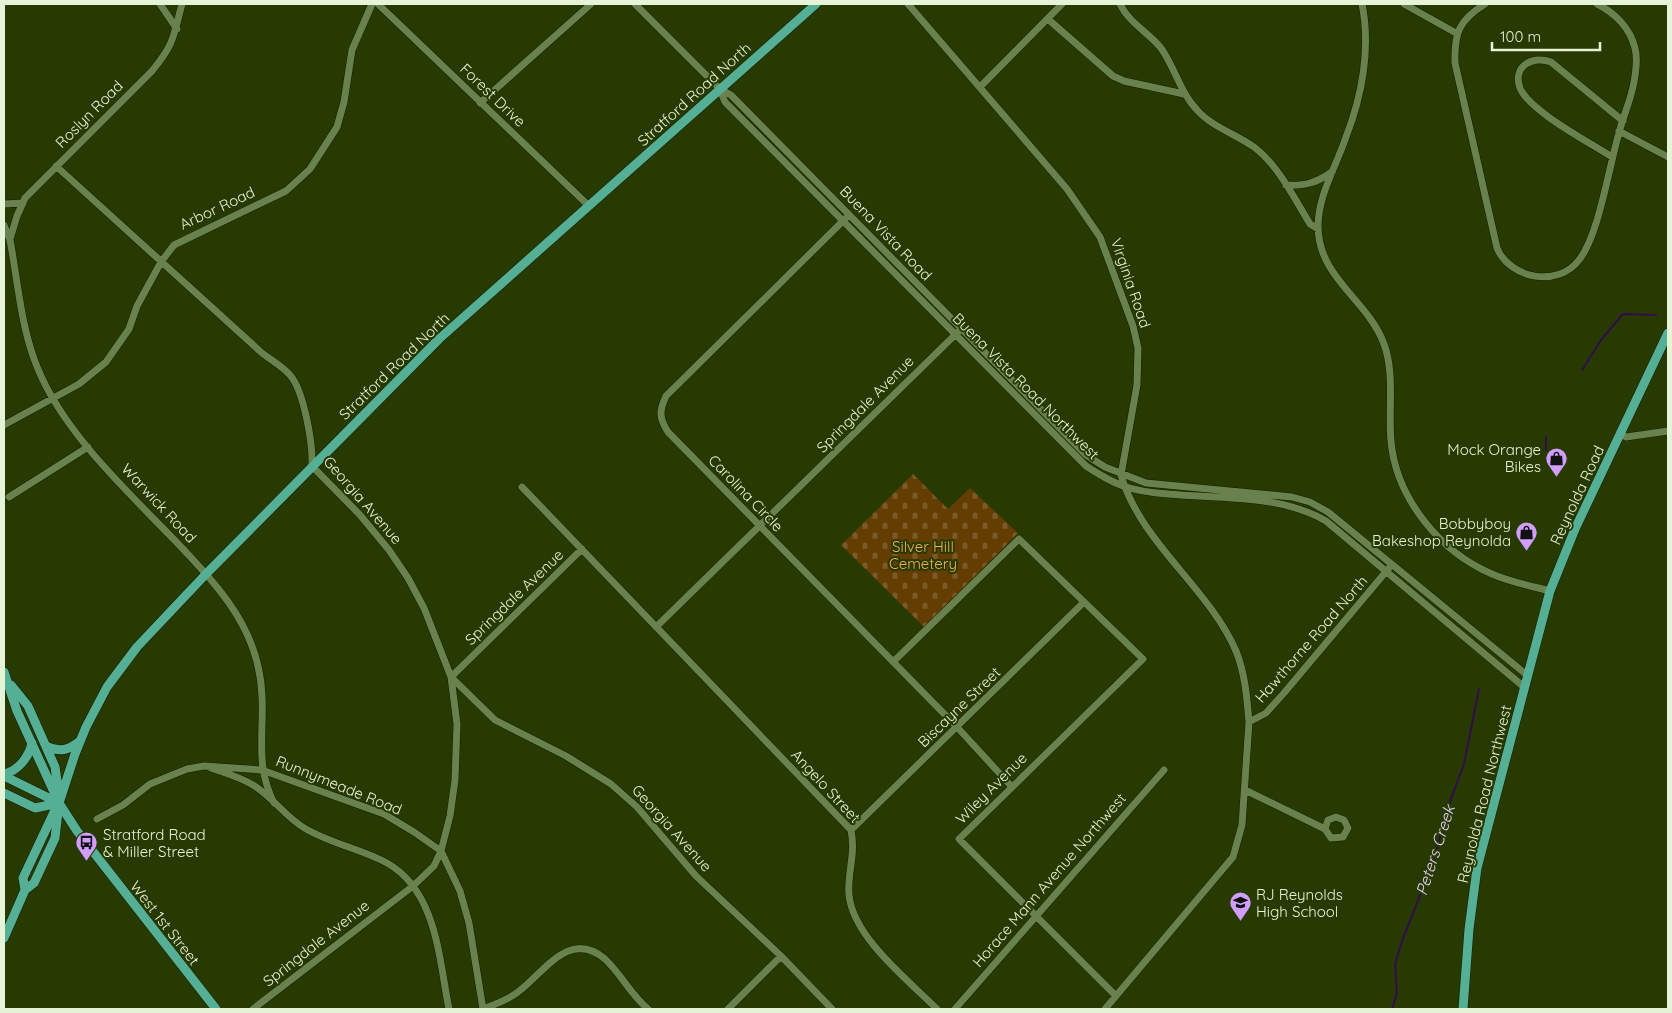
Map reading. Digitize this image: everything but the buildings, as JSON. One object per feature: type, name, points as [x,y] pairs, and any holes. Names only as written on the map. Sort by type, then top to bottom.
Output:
[{"type":"main road","name":"Stratford Road North","points":[[59,803],[80,740],[100,699],[126,660],[206,574],[438,340],[816,4]]},
{"type":"main road","name":"Reynolda Road","points":[[1527,675],[1557,570],[1668,333]]},
{"type":"main road","name":"Reynolda Road Northwest","points":[[1463,1009],[1469,929],[1477,868],[1527,675]]},
{"type":"main road","points":[[4,938],[26,890],[34,883],[55,838],[59,803],[55,767],[28,706],[6,676]]},
{"type":"main road","name":"West 1st Street","points":[[6,676],[17,711],[59,803],[77,831],[216,1009]]},
{"type":"main road","points":[[46,746],[62,751],[80,740]]},
{"type":"main road","points":[[4,775],[12,771],[26,758],[32,743]]},
{"type":"main road","points":[[4,775],[59,803]]},
{"type":"main road","points":[[4,793],[35,808],[59,803]]},
{"type":"street","points":[[160,4],[177,29]]},
{"type":"street","name":"Roslyn Road","points":[[10,240],[23,203],[40,180],[152,71],[167,53],[177,29],[182,4]]},
{"type":"street","name":"Arbor Road","points":[[4,425],[54,399],[92,376],[106,362],[129,329],[137,306],[162,262],[180,241],[286,191],[310,169],[337,127],[344,102],[352,50],[372,4]]},
{"type":"street","name":"Forest Drive","points":[[378,4],[589,206]]},
{"type":"street","points":[[480,103],[591,4]]},
{"type":"street","name":"Buena Vista Road","points":[[635,4],[720,89],[731,95],[849,215],[958,332],[1086,455],[1121,475]]},
{"type":"street","name":"Virginia Road","points":[[908,4],[1081,208],[1100,237],[1133,326],[1139,365],[1121,475],[1124,487],[1141,518],[1216,618],[1231,642],[1240,664],[1249,722]]},
{"type":"street","points":[[980,87],[1049,20],[1062,4]]},
{"type":"street","points":[[1120,4],[1125,14],[1162,49],[1184,94],[1206,119],[1241,138],[1271,163],[1310,224],[1318,229]]},
{"type":"street","points":[[1362,4],[1366,42],[1360,94],[1320,208],[1318,229],[1322,251],[1329,268],[1352,299],[1367,314],[1383,343],[1389,362],[1391,444],[1400,478],[1414,507],[1436,535],[1478,568],[1508,580],[1550,591]]},
{"type":"street","points":[[1404,4],[1456,32]]},
{"type":"street","points":[[1485,4],[1465,19],[1456,32],[1455,63],[1492,233],[1499,254],[1510,267],[1528,274],[1548,277],[1566,271],[1579,261],[1590,240],[1619,131],[1634,84],[1636,48],[1620,19],[1597,4]]},
{"type":"street","points":[[1049,20],[1114,76],[1124,81],[1184,94]]},
{"type":"street","points":[[1612,157],[1542,112],[1520,87],[1519,74],[1523,66],[1533,58],[1542,58],[1551,62],[1623,121]]},
{"type":"street","name":"Buena Vista Road Northwest","points":[[720,89],[725,102],[843,221],[958,332],[1078,459],[1100,475],[1124,487],[1152,492],[1295,506],[1326,521],[1524,687]]},
{"type":"street","points":[[1619,131],[1668,156]]},
{"type":"street","name":"Georgia Avenue","points":[[56,166],[294,380],[298,387],[313,452],[312,466],[360,515],[389,550],[408,578],[424,608],[451,677],[495,720],[566,756],[611,784],[638,807],[696,876],[781,956],[832,1009]]},
{"type":"street","points":[[1286,185],[1304,186],[1318,182],[1332,172]]},
{"type":"street","points":[[4,204],[23,203]]},
{"type":"street","name":"Carolina Circle","points":[[849,215],[686,374],[666,396],[660,408],[660,420],[668,432],[957,727],[1012,787]]},
{"type":"street","name":"Warwick Road","points":[[4,225],[10,240],[28,338],[38,368],[54,399],[88,447],[206,574],[242,624],[255,655],[262,698],[260,738],[262,770],[274,803]]},
{"type":"street","name":"Springdale Avenue","points":[[252,1009],[413,886],[434,866],[441,852],[455,780],[457,724],[451,677],[582,549],[656,627],[958,332]]},
{"type":"street","points":[[1620,434],[1626,436],[1668,431]]},
{"type":"street","points":[[9,497],[88,447]]},
{"type":"street","points":[[1121,475],[1146,483],[1292,496],[1310,502],[1328,512],[1527,675]]},
{"type":"street","points":[[522,487],[582,549]]},
{"type":"street","points":[[893,662],[1019,538],[1084,602]]},
{"type":"street","name":"Hawthorne Road North","points":[[1105,1009],[1232,857],[1242,826],[1249,722],[1266,713],[1392,564]]},
{"type":"street","name":"Biscayne Street","points":[[851,830],[1084,602]]},
{"type":"street","name":"Wiley Avenue","points":[[1084,602],[1143,658],[959,839],[1116,996]]},
{"type":"street","name":"Angelo Street","points":[[656,627],[851,830],[854,846],[848,893],[851,912],[880,952],[937,1009]]},
{"type":"street","points":[[204,766],[254,786],[304,828],[325,839],[388,864],[413,886],[426,908],[434,930],[449,1009]]},
{"type":"street","name":"Runnymeade Road","points":[[97,819],[123,805],[150,784],[187,769],[204,766],[262,770],[384,814],[414,832],[441,852],[460,891],[469,924],[483,1009]]},
{"type":"street","name":"Horace Mann Avenue Northwest","points":[[955,1009],[1164,770]]},
{"type":"street","points":[[1245,790],[1325,829]]},
{"type":"street","points":[[483,1009],[518,993],[546,965],[559,955],[578,950],[591,951],[605,960],[636,998],[648,1009]]},
{"type":"street","points":[[728,1009],[781,956]]},
{"type":"green space","name":"Silver Hill Cemetery","points":[[913,474],[948,509],[970,488],[1018,533],[924,627],[841,545]]},
{"type":"waterway","name":"Peters Creek","points":[[1582,370],[1601,340],[1623,314],[1656,315]]},
{"type":"waterway","name":"Peters Creek","points":[[1546,437],[1546,450]]},
{"type":"waterway","name":"Peters Creek","points":[[1392,1009],[1397,993],[1395,964],[1402,941],[1436,855],[1444,818],[1464,764],[1479,689]]},
{"type":"place","name":"Mock Orange Bikes","points":[[1557,477]]},
{"type":"place","name":"Bobbyboy Bakeshop Reynolda","points":[[1527,551]]},
{"type":"place","name":"Stratford Road & Miller Street","points":[[87,862]]},
{"type":"place","name":"RJ Reynolds High School","points":[[1240,922]]}]
